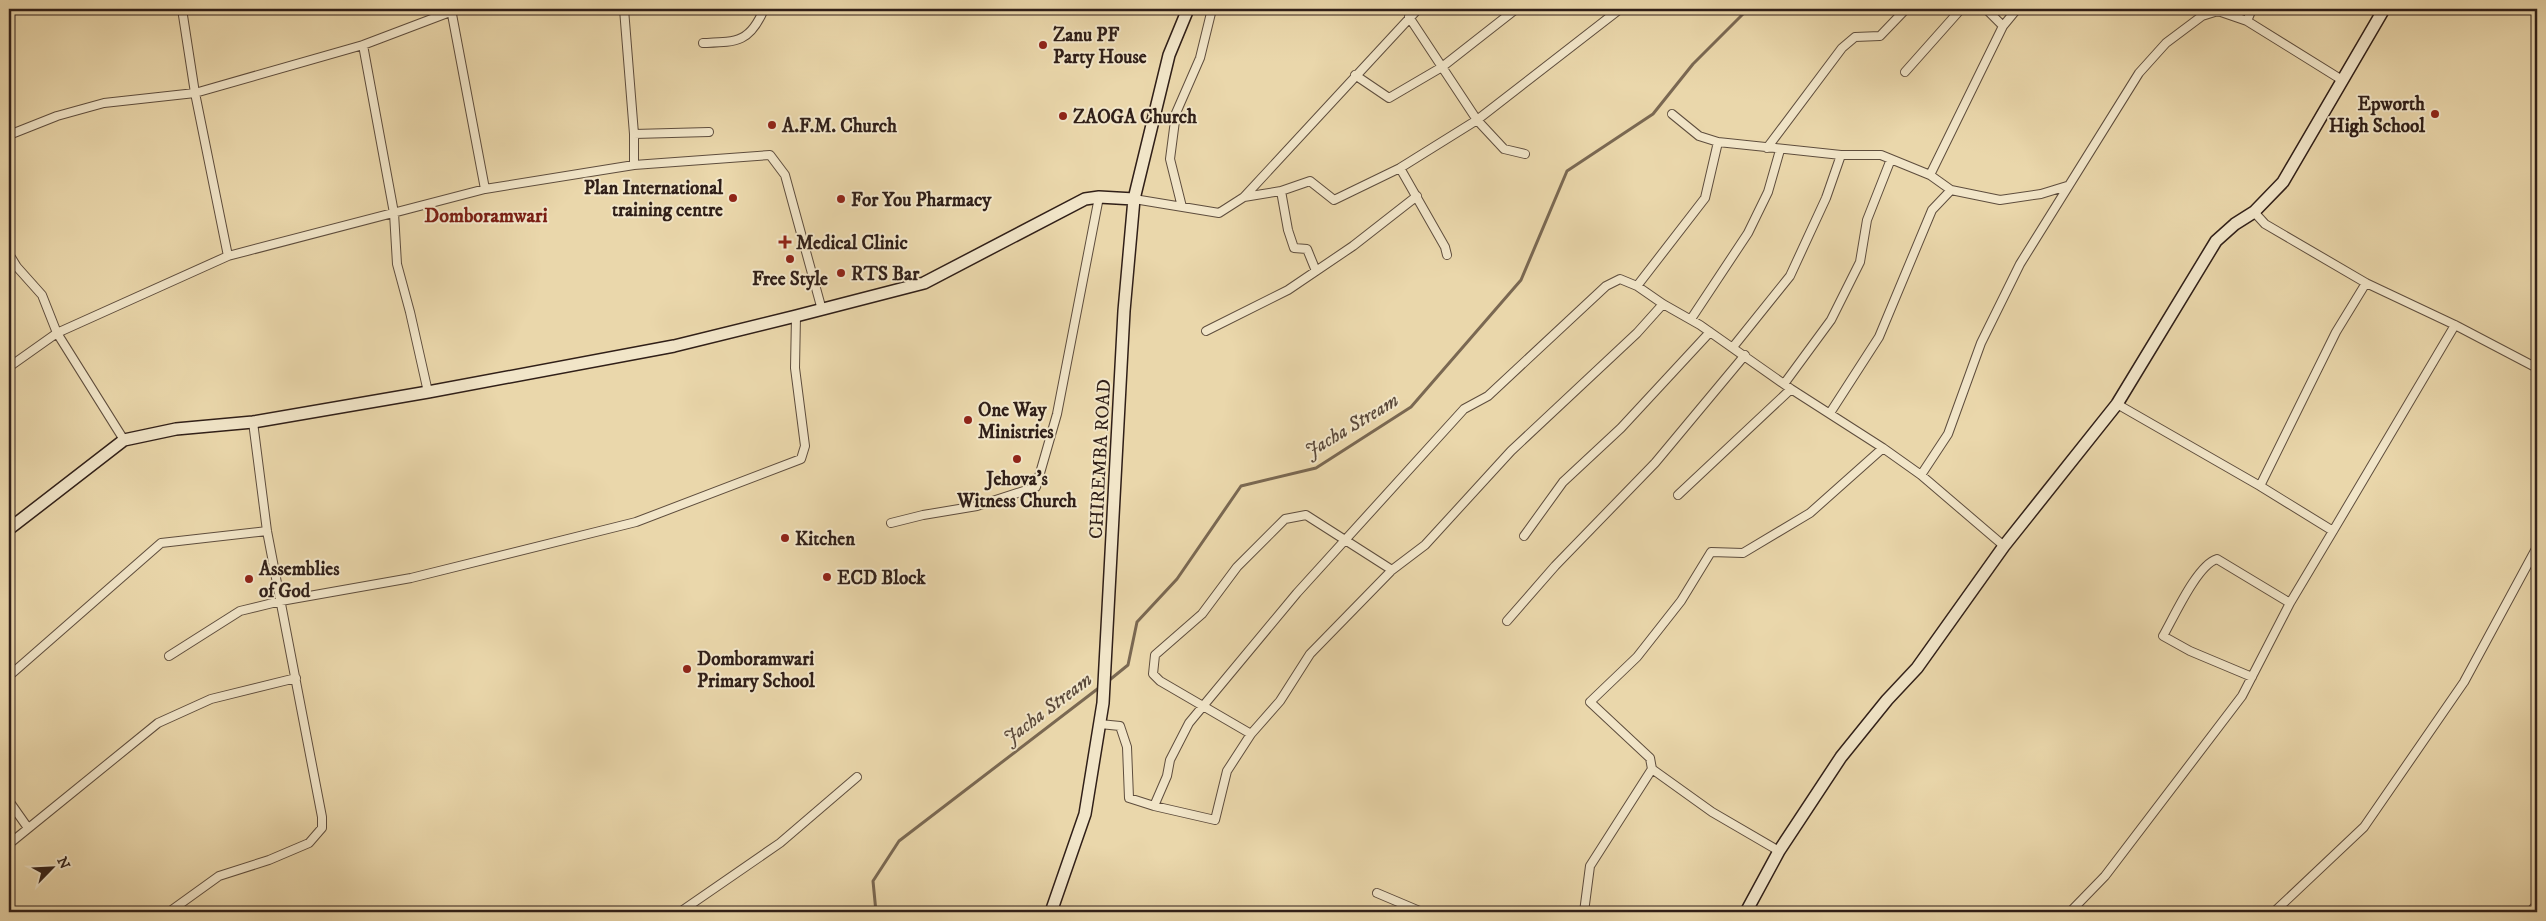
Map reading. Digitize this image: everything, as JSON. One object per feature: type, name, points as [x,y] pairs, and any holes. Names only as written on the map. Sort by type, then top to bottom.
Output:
[{"type":"street","points":[[182,9],[195,93],[228,256]]},
{"type":"street","points":[[624,9],[634,134],[634,165]]},
{"type":"street","points":[[703,44],[734,42],[756,27],[764,9]]},
{"type":"street","name":"CHIREMBA ROAD","points":[[1051,912],[1080,833],[1090,795],[1103,703],[1123,329],[1134,199],[1169,55],[1188,9]]},
{"type":"street","points":[[1182,207],[1170,159],[1176,113],[1200,58],[1212,9]]},
{"type":"street","points":[[9,530],[124,440],[176,429],[253,422],[428,392],[618,354],[674,346],[822,310],[924,283],[1085,199],[1099,197],[1134,199],[1219,213],[1244,197],[1418,9]]},
{"type":"street","points":[[1355,75],[1389,98],[1442,67],[1516,9]]},
{"type":"street","points":[[1244,197],[1281,191],[1310,181],[1334,200],[1400,168],[1476,120],[1620,9]]},
{"type":"street","points":[[1767,148],[1842,48],[1855,37],[1880,36],[1906,9]]},
{"type":"street","points":[[1905,72],[1961,9]]},
{"type":"street","points":[[1986,9],[2003,26]]},
{"type":"street","points":[[1930,175],[2003,26],[2017,9]]},
{"type":"street","points":[[2247,21],[2252,9]]},
{"type":"street","points":[[1746,912],[1779,851],[1841,757],[1887,700],[1917,668],[2004,546],[2118,404],[2216,241],[2235,224],[2254,212],[2283,182],[2384,9]]},
{"type":"street","points":[[9,135],[57,116],[104,103],[195,93],[363,45],[454,10],[485,189]]},
{"type":"street","points":[[1921,475],[1948,434],[1981,343],[2020,264],[2138,73],[2166,43],[2202,16],[2217,10],[2247,21],[2342,80]]},
{"type":"street","points":[[1409,17],[1476,120],[1504,149],[1525,154]]},
{"type":"street","points":[[363,45],[394,213],[397,264],[428,392]]},
{"type":"street","points":[[1672,114],[1699,136],[1718,142],[1841,156],[1880,155],[1930,175],[1951,190],[2000,200],[2041,194],[2067,186]]},
{"type":"street","points":[[634,134],[709,132]]},
{"type":"street","points":[[1636,286],[1705,198],[1718,142]]},
{"type":"street","points":[[1691,319],[1748,233],[1768,192],[1780,150]]},
{"type":"street","points":[[9,367],[57,333],[228,256],[485,189],[634,165],[770,155],[785,175],[822,310]]},
{"type":"street","points":[[1733,347],[1790,276],[1826,198],[1841,156]]},
{"type":"street","points":[[1678,495],[1787,386],[1831,320],[1860,262],[1866,220],[1891,159]]},
{"type":"street","points":[[1400,168],[1445,248],[1447,256]]},
{"type":"street","points":[[1830,413],[1879,337],[1932,210],[1951,190]]},
{"type":"street","points":[[1281,191],[1288,230],[1294,248],[1308,250],[1316,271]]},
{"type":"street","points":[[1206,331],[1276,298],[1353,246],[1417,196]]},
{"type":"street","points":[[891,524],[923,515],[978,506],[1036,487],[1057,414],[1099,197]]},
{"type":"street","points":[[2254,212],[2264,224],[2366,283],[2455,325],[2537,368]]},
{"type":"street","points":[[9,254],[17,267],[42,295],[57,333],[124,440]]},
{"type":"street","points":[[9,271],[17,267]]},
{"type":"street","points":[[1154,806],[1170,760],[1189,724],[1298,594],[1464,409],[1488,396],[1606,286],[1620,279],[1636,286],[1663,304],[1691,319],[1787,386],[1883,448],[1921,475],[2004,546]]},
{"type":"street","points":[[2260,486],[2332,340],[2366,283]]},
{"type":"street","points":[[1100,724],[1120,726],[1127,748],[1129,798],[1154,806],[1215,820],[1228,771],[1251,734],[1280,701],[1310,654],[1392,570],[1425,544],[1511,451],[1637,333],[1663,304]]},
{"type":"street","points":[[169,656],[240,611],[281,601],[411,578],[636,522],[801,459],[805,446],[796,368],[796,316]]},
{"type":"street","points":[[2070,912],[2105,876],[2242,696],[2290,603],[2455,325]]},
{"type":"street","points":[[1524,536],[1563,482],[1621,428],[1710,332]]},
{"type":"street","points":[[1508,622],[1555,566],[1656,463],[1745,355]]},
{"type":"street","points":[[2118,404],[2260,486],[2333,531]]},
{"type":"street","points":[[169,912],[219,876],[269,860],[309,843],[322,828],[322,816],[267,531],[253,422]]},
{"type":"street","points":[[1584,912],[1590,866],[1652,769],[1650,758],[1590,702],[1637,657],[1681,601],[1711,552],[1743,554],[1793,524],[1810,513],[1883,448]]},
{"type":"street","points":[[1251,734],[1160,680],[1153,674],[1155,655],[1202,614],[1237,567],[1285,518],[1306,515],[1392,570]]},
{"type":"street","points":[[9,676],[161,543],[267,531]]},
{"type":"street","points":[[2274,912],[2364,827],[2464,682],[2537,547]]},
{"type":"street","points":[[2252,677],[2190,651],[2163,636],[2197,578],[2210,561],[2217,559],[2290,603]]},
{"type":"street","points":[[9,844],[158,723],[211,699],[296,678]]},
{"type":"street","points":[[1652,769],[1712,812],[1779,851]]},
{"type":"street","points":[[680,912],[780,843],[857,777]]},
{"type":"street","points":[[9,801],[28,828]]},
{"type":"street","points":[[1377,893],[1422,912]]},
{"type":"street","points":[[2530,912],[2537,904]]},
{"type":"waterway","name":"Jacha Stream","points":[[1107,682],[1128,665],[1137,622],[1177,579],[1241,486],[1316,468],[1411,407],[1521,280],[1567,171],[1653,114],[1693,64],[1748,9]]},
{"type":"waterway","name":"Jacha Stream","points":[[876,912],[873,881],[899,841],[1100,687]]},
{"type":"place","name":"Zanu PF Party House","points":[[1043,45]]},
{"type":"place","name":"Epworth High School","points":[[2435,114]]},
{"type":"place","name":"ZAOGA Church","points":[[1063,116]]},
{"type":"place","name":"A.F.M. Church","points":[[772,125]]},
{"type":"place","name":"Plan International training centre","points":[[733,198]]},
{"type":"place","name":"For You Pharmacy","points":[[841,199]]},
{"type":"place","name":"Medical Clinic","points":[[785,242]]},
{"type":"place","name":"Free Style","points":[[790,259]]},
{"type":"place","name":"RTS Bar","points":[[841,273]]},
{"type":"place","name":"One Way Ministries","points":[[968,420]]},
{"type":"place","name":"Jehova's Witness Church","points":[[1017,459]]},
{"type":"place","name":"Kitchen","points":[[785,538]]},
{"type":"place","name":"ECD Block","points":[[827,577]]},
{"type":"place","name":"Assemblies of God","points":[[249,579]]},
{"type":"place","name":"Domboramwari Primary School","points":[[687,669]]},
{"type":"district","name":"Domboramwari","points":[[486,215]]}]
